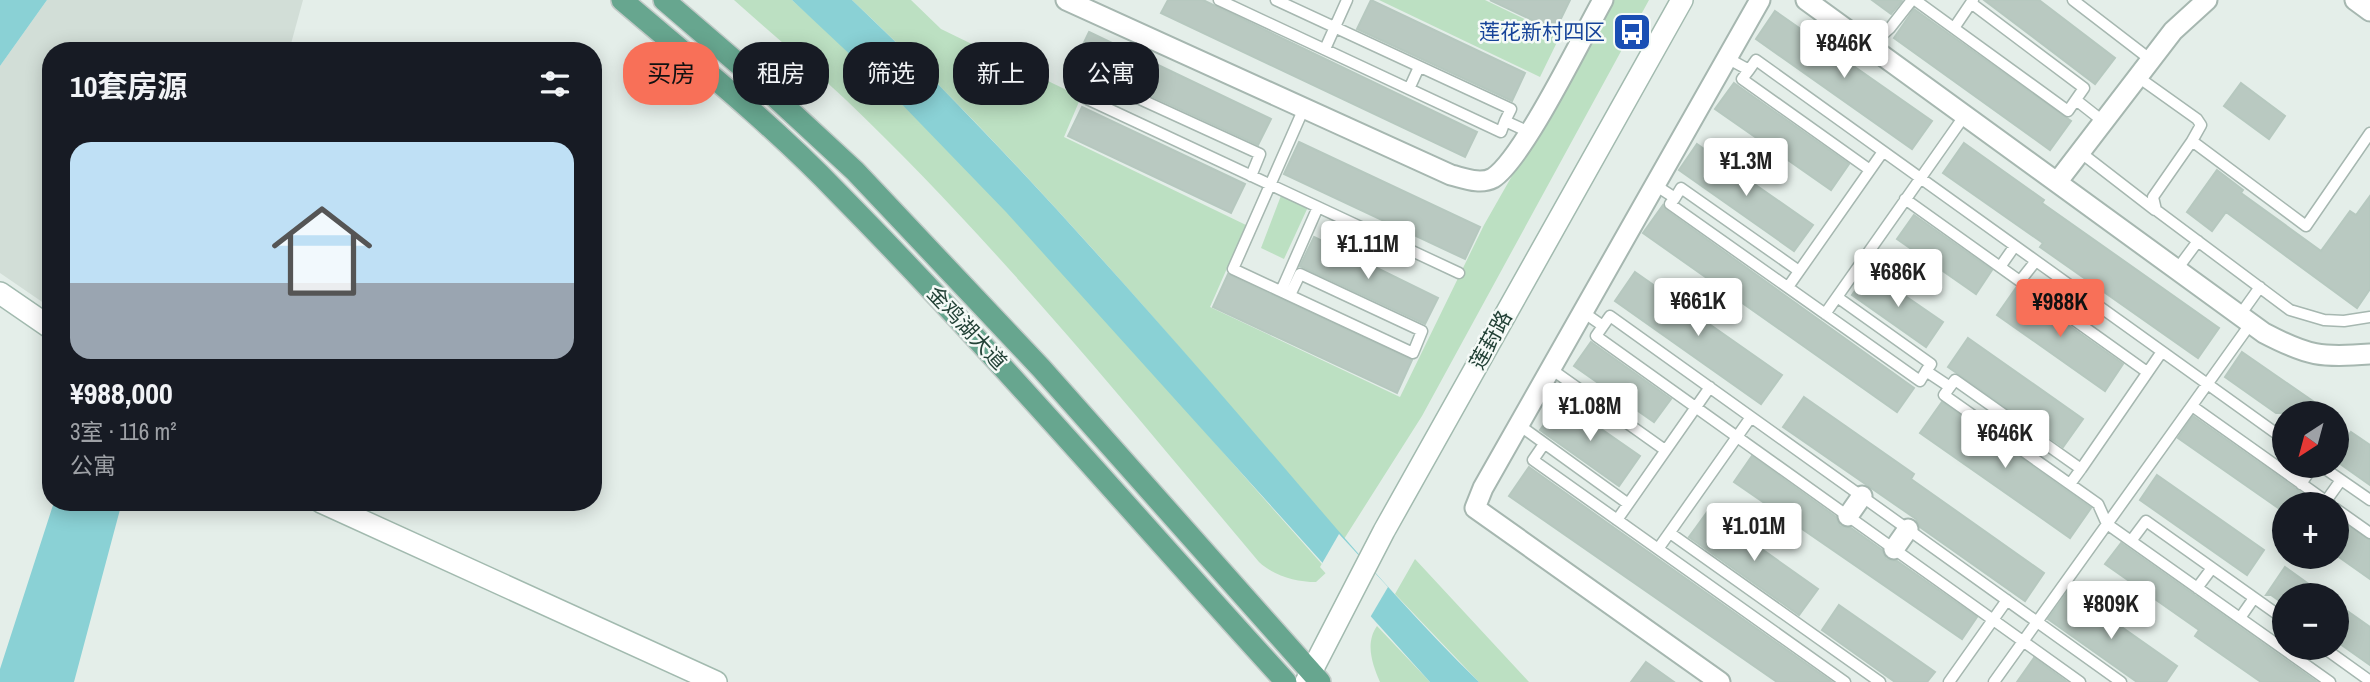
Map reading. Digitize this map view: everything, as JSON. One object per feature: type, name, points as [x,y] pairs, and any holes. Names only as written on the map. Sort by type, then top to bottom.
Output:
[{"type":"main road","name":"金鸡湖大道","points":[[622,0],[733,94],[838,192],[1024,388],[1286,682]]},
{"type":"main road","name":"金鸡湖大道","points":[[664,0],[748,72],[855,171],[1041,368],[1312,679]]},
{"type":"main road","name":"莲葑路","points":[[1312,679],[1337,622],[1384,531],[1682,0]]},
{"type":"main road","points":[[0,293],[42,322]]},
{"type":"main road","points":[[341,511],[716,682]]},
{"type":"street","points":[[1066,0],[1451,175],[1476,181],[1491,179],[1504,169],[1529,132],[1603,0]]},
{"type":"street","points":[[1720,682],[1475,508],[1519,425],[1760,0]]},
{"type":"street","points":[[1806,0],[2246,319],[2300,352],[2335,357],[2370,354]]},
{"type":"street","points":[[2058,181],[2173,31],[2207,0]]},
{"type":"street","points":[[1848,516],[1862,496]]},
{"type":"street","points":[[1894,549],[1908,529]]},
{"type":"lane","points":[[1219,0],[1501,132],[1511,109],[1276,0]]},
{"type":"lane","points":[[1325,49],[1347,0]]},
{"type":"lane","points":[[1870,46],[1914,0],[2068,111],[2084,88],[1972,1],[1954,28]]},
{"type":"lane","points":[[2076,2],[2151,60]]},
{"type":"lane","points":[[1727,58],[1749,70]]},
{"type":"lane","points":[[1870,170],[1742,79],[1756,60],[2272,431]]},
{"type":"lane","points":[[1409,89],[1419,66]]},
{"type":"lane","points":[[2137,77],[2197,119],[2201,125],[2152,197],[2156,210]]},
{"type":"lane","points":[[1251,176],[1260,154],[1094,78],[1085,98],[1270,185],[1459,273]]},
{"type":"lane","points":[[2076,100],[2104,122]]},
{"type":"lane","points":[[1285,293],[1300,274],[1422,331],[1413,353],[1233,269],[1304,108]]},
{"type":"lane","points":[[1825,314],[1965,115]]},
{"type":"lane","points":[[1505,121],[1529,132]]},
{"type":"lane","points":[[2192,141],[2306,226],[2370,133]]},
{"type":"lane","points":[[2080,152],[2290,310],[2310,318],[2344,321],[2370,317]]},
{"type":"lane","points":[[1788,287],[1882,153]]},
{"type":"lane","points":[[1655,185],[1675,198]]},
{"type":"lane","points":[[1799,271],[1681,188],[1670,204],[1920,381],[1931,364],[1836,297]]},
{"type":"lane","points":[[1905,199],[2147,372]]},
{"type":"lane","points":[[1285,293],[1318,207]]},
{"type":"lane","points":[[2178,268],[2198,241]]},
{"type":"lane","points":[[2000,267],[2014,247]]},
{"type":"lane","points":[[2020,281],[2035,262]]},
{"type":"lane","points":[[1994,682],[2207,385],[2246,319],[2260,287]]},
{"type":"lane","points":[[1583,312],[1603,326]]},
{"type":"lane","points":[[2080,682],[1596,336],[1610,316],[2121,682]]},
{"type":"lane","points":[[2070,484],[2161,353]]},
{"type":"lane","points":[[1551,369],[1665,450]]},
{"type":"lane","points":[[1926,371],[1950,387]]},
{"type":"lane","points":[[2081,469],[1955,380],[1944,395],[2098,504],[2107,524],[2330,682]]},
{"type":"lane","points":[[1617,520],[1710,387]]},
{"type":"lane","points":[[2192,406],[2312,492]]},
{"type":"lane","points":[[1658,549],[1751,417]]},
{"type":"lane","points":[[1519,425],[1627,503]]},
{"type":"lane","points":[[1544,444],[1533,460],[1845,682]]},
{"type":"lane","points":[[2301,484],[2305,478]]},
{"type":"lane","points":[[2338,478],[2370,500]]},
{"type":"lane","points":[[2334,492],[2341,480]]},
{"type":"lane","points":[[2349,518],[2370,533]]},
{"type":"lane","points":[[2132,541],[2146,521],[2272,611]]},
{"type":"lane","points":[[1670,533],[1880,682]]},
{"type":"lane","points":[[2197,588],[2212,568]]},
{"type":"lane","points":[[2240,618],[2254,598]]},
{"type":"lane","points":[[1949,682],[2007,600]]},
{"type":"lane","points":[[2340,660],[2370,681]]},
{"type":"shaded area","points":[[47,0],[303,0],[291,42],[42,42],[42,302],[0,273],[0,66]]},
{"type":"green space","points":[[734,0],[792,0],[843,47],[843,97],[829,84],[829,42],[782,42]]},
{"type":"green space","points":[[852,0],[911,0],[941,29],[968,42],[953,42],[953,101],[939,86],[939,42],[895,42]]},
{"type":"green space","points":[[1379,0],[1485,0],[1560,36],[1540,77]]},
{"type":"green space","points":[[1612,0],[1649,0],[1422,416],[1344,539],[1166,331],[957,105],[1049,105],[1049,81],[1063,88],[1063,105],[1078,105],[1064,137],[1246,225],[1210,307],[1400,397],[1484,225]]},
{"type":"green space","points":[[851,105],[903,105],[1068,278],[1328,571],[1316,582],[1301,581],[1278,574],[1259,562],[1058,325],[900,153]]},
{"type":"green space","points":[[1282,193],[1308,207],[1284,259],[1261,248]]},
{"type":"green space","points":[[1415,559],[1529,682],[1479,682],[1395,594]]},
{"type":"green space","points":[[1377,626],[1430,682],[1380,682],[1372,661],[1371,646]]},
{"type":"water","points":[[0,0],[47,0],[0,66]]},
{"type":"water","points":[[792,0],[852,0],[896,42],[843,42],[843,48]]},
{"type":"water","points":[[939,85],[945,91],[953,99],[953,105],[958,105],[1078,233],[1374,571],[1479,682],[1430,682],[1006,212],[903,105],[939,105]]},
{"type":"water","points":[[51,511],[120,511],[74,682],[0,682],[0,669]]},
{"type":"pier","points":[[1339,534],[1388,587],[1368,621],[1320,567]]},
{"type":"building","points":[[1168,0],[1203,0],[1477,132],[1465,157],[1161,13]]},
{"type":"building","points":[[1371,0],[1525,73],[1512,101],[1357,29]]},
{"type":"building","points":[[1490,0],[1570,0],[1555,31]]},
{"type":"building","points":[[1872,0],[1901,0],[1902,1],[1891,14]]},
{"type":"building","points":[[1984,0],[2039,0],[2115,58],[2095,84]]},
{"type":"building","points":[[1914,9],[2071,121],[2050,150],[1894,38]]},
{"type":"building","points":[[1775,11],[1932,121],[1912,149],[1756,39]]},
{"type":"building","points":[[1089,32],[1110,42],[1084,42]]},
{"type":"building","points":[[1159,65],[1271,119],[1258,145],[1159,100]]},
{"type":"building","points":[[1734,83],[1849,164],[1831,190],[1715,109]]},
{"type":"building","points":[[2241,83],[2285,116],[2269,139],[2224,106]]},
{"type":"building","points":[[1082,107],[1245,184],[1231,213],[1068,136]]},
{"type":"building","points":[[1299,142],[1480,227],[1465,259],[1284,174]]},
{"type":"building","points":[[1964,143],[2044,200],[2042,203],[2219,328],[2198,358],[2040,247],[2043,243],[1943,173]]},
{"type":"building","points":[[1697,144],[1813,225],[1794,251],[1679,170]]},
{"type":"building","points":[[2217,170],[2243,190],[2241,193],[2321,251],[2350,211],[2356,215],[2370,196],[2370,289],[2357,308],[2226,212],[2212,231],[2187,212]]},
{"type":"building","points":[[1663,205],[1666,210],[1914,388],[1897,412],[1643,233]]},
{"type":"building","points":[[1914,215],[1992,270],[1976,294],[1897,239]]},
{"type":"building","points":[[1314,237],[1438,298],[1425,324],[1300,266]]},
{"type":"building","points":[[1869,271],[1943,322],[1926,347],[1852,295]]},
{"type":"building","points":[[1635,272],[1782,375],[1761,404],[1615,301]]},
{"type":"building","points":[[1228,274],[1412,360],[1397,393],[1213,307]]},
{"type":"building","points":[[2016,288],[2123,364],[2105,391],[1997,315]]},
{"type":"building","points":[[1968,338],[2083,419],[2063,447],[1948,367]]},
{"type":"building","points":[[1591,342],[1671,399],[1654,422],[1574,366]]},
{"type":"building","points":[[2242,352],[2313,401],[2272,401],[2272,410],[2225,377]]},
{"type":"building","points":[[1804,397],[1914,474],[1911,479],[2044,573],[2025,601],[1920,527],[1916,519],[1783,427]]},
{"type":"building","points":[[1561,401],[1640,456],[1619,486],[1540,430]]},
{"type":"building","points":[[1942,402],[2091,508],[2070,538],[1920,433]]},
{"type":"building","points":[[2193,416],[2272,472],[2272,478],[2281,478],[2300,492],[2272,492],[2272,504],[2178,438]]},
{"type":"building","points":[[2351,432],[2370,445],[2370,485],[2349,470]]},
{"type":"building","points":[[1752,456],[1836,517],[1840,526],[1851,528],[1882,550],[1886,559],[1897,561],[1977,617],[1962,639],[1734,482]]},
{"type":"building","points":[[1529,467],[1832,682],[1777,682],[1509,496]]},
{"type":"building","points":[[2157,475],[2264,550],[2247,575],[2140,500]]},
{"type":"building","points":[[1708,511],[1818,589],[1799,615],[1689,537]]},
{"type":"building","points":[[2349,526],[2370,540],[2370,579],[2349,564]]},
{"type":"building","points":[[2121,543],[2272,650],[2272,660],[2286,660],[2317,682],[2261,682],[2195,636],[2199,630],[2105,564]]},
{"type":"building","points":[[2284,569],[2288,569],[2307,583],[2274,583]]},
{"type":"building","points":[[2069,590],[2177,666],[2166,682],[2137,682],[2048,619]]},
{"type":"building","points":[[1839,605],[1935,672],[1927,682],[1895,682],[1822,630]]},
{"type":"building","points":[[2349,612],[2370,627],[2370,665],[2349,650]]},
{"type":"building","points":[[2034,658],[2067,682],[2017,682]]},
{"type":"building","points":[[1646,662],[1674,682],[1631,682]]},
{"type":"place","name":"莲花新村四区","points":[[1632,32]]}]
